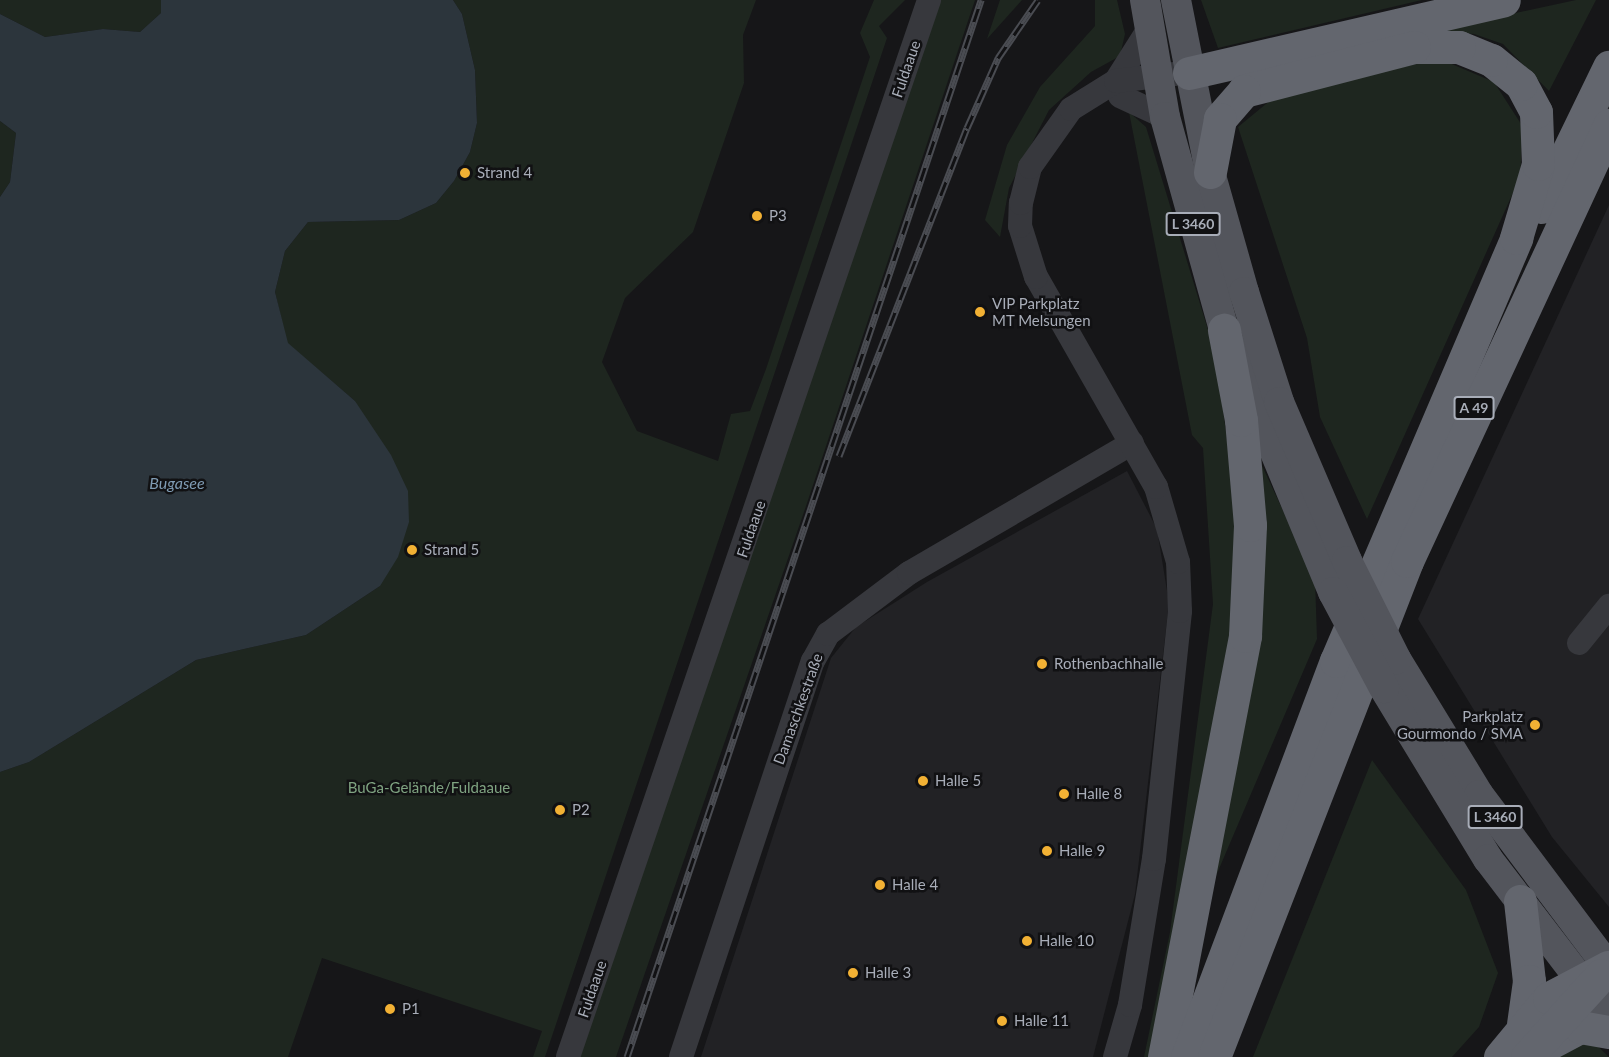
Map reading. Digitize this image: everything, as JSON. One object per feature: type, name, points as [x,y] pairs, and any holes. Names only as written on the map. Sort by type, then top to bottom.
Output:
[{"type":"highway","points":[[1169,77],[1504,0]]},
{"type":"highway","points":[[1210,172],[1226,108],[1261,82],[1414,47],[1459,46],[1491,60],[1529,97],[1540,141],[1533,185],[1477,338]]},
{"type":"highway","name":"A 49","points":[[1187,1057],[1336,661],[1477,338],[1609,67]]},
{"type":"highway","name":"A 49","points":[[1214,1057],[1243,977],[1407,561],[1609,124]]},
{"type":"highway","points":[[1164,1057],[1245,636],[1249,504],[1241,420],[1224,330]]},
{"type":"highway","points":[[1519,1048],[1529,981],[1520,901]]},
{"type":"highway","points":[[1519,1048],[1596,976]]},
{"type":"highway","points":[[1223,1057],[1243,977]]},
{"type":"highway","points":[[1519,1048],[1580,1028],[1609,1032]]},
{"type":"main road","name":"L 3460","points":[[1176,0],[1165,117],[1224,330],[1333,592],[1384,688],[1520,901],[1596,976]]},
{"type":"main road","name":"L 3460","points":[[1147,13],[1169,77],[1210,172],[1279,402],[1347,561],[1396,659],[1479,795],[1596,976],[1609,1017]]},
{"type":"street","name":"Fuldaaue","points":[[568,1057],[929,0]]},
{"type":"street","points":[[1118,89],[1147,13]]},
{"type":"street","points":[[1115,1057],[1130,1005],[1154,859],[1180,611],[1170,524],[1131,443],[1036,277],[1026,248],[1021,203],[1029,167],[1045,140],[1118,89],[1169,77]]},
{"type":"street","points":[[1118,89],[1165,117]]},
{"type":"street","name":"Damaschkestraße","points":[[681,1057],[813,660],[828,634],[909,573],[1131,443]]},
{"type":"street","points":[[1579,643],[1609,606]]},
{"type":"shaded area","points":[[1609,205],[1609,907],[1552,837],[1418,619]]},
{"type":"shaded area","points":[[1127,471],[1157,529],[1169,603],[1135,894],[1093,1057],[701,1057],[831,658],[856,627],[927,582]]},
{"type":"green space","points":[[0,0],[161,0],[161,13],[140,32],[103,29],[45,37],[0,14]]},
{"type":"green space","name":"BuGa-Gelände/Fuldaaue","points":[[453,0],[756,0],[743,35],[744,83],[693,232],[625,298],[602,362],[637,431],[718,461],[731,414],[750,411],[766,369],[870,57],[860,33],[874,0],[905,0],[879,26],[887,38],[545,1057],[533,1057],[542,1031],[322,958],[288,1057],[0,1057],[0,772],[29,762],[196,660],[306,635],[380,586],[355,401],[287,343],[275,292],[285,251],[308,222],[399,220],[436,203],[454,181],[470,152],[477,123],[475,70],[462,14]]},
{"type":"green space","points":[[941,0],[975,0],[805,509],[616,1057],[577,1057]]},
{"type":"green space","points":[[1000,0],[1022,0],[987,39]]},
{"type":"green space","points":[[1095,0],[1117,0],[1125,34],[1120,56],[1091,72],[1049,110],[1009,188],[1000,237],[985,220],[1007,145],[1040,87],[1095,26]]},
{"type":"green space","points":[[1201,0],[1422,0],[1218,48]]},
{"type":"green space","points":[[1576,0],[1596,0],[1549,91],[1503,44],[1474,34],[1432,31]]},
{"type":"green space","points":[[1440,59],[1494,82],[1523,127],[1520,177],[1367,519],[1320,417],[1307,338],[1238,127],[1278,94]]},
{"type":"green space","points":[[1129,112],[1146,127],[1216,356],[1237,517],[1230,646],[1152,1057],[1144,1057],[1170,932],[1213,604],[1203,448],[1192,435]]},
{"type":"green space","points":[[0,121],[16,133],[10,182],[0,197]]},
{"type":"green space","points":[[1258,457],[1315,579],[1317,639],[1213,883],[1264,590]]},
{"type":"green space","points":[[1372,760],[1466,890],[1498,973],[1479,1027],[1452,1057],[1253,1057]]},
{"type":"green space","points":[[1586,1035],[1609,1057],[1557,1057]]},
{"type":"water","name":"Bugasee","points":[[161,0],[453,0],[462,14],[475,70],[477,123],[470,152],[454,181],[436,203],[399,220],[308,222],[285,251],[275,292],[288,343],[355,401],[391,455],[408,491],[409,522],[398,557],[380,586],[306,635],[196,660],[29,762],[0,772],[0,197],[10,182],[16,133],[0,121],[0,14],[45,37],[103,29],[140,32],[161,13]]},
{"type":"railway","points":[[627,1057],[981,0]]},
{"type":"railway","points":[[839,456],[967,128],[998,58],[1038,0]]},
{"type":"place","name":"Strand 4","points":[[465,173]]},
{"type":"place","name":"P3","points":[[757,216]]},
{"type":"place","name":"VIP Parkplatz MT Melsungen","points":[[980,312]]},
{"type":"place","name":"Strand 5","points":[[412,550]]},
{"type":"place","name":"Rothenbachhalle","points":[[1042,664]]},
{"type":"place","name":"Parkplatz Gourmondo / SMA","points":[[1535,725]]},
{"type":"place","name":"Halle 5","points":[[923,781]]},
{"type":"place","name":"Halle 8","points":[[1064,794]]},
{"type":"place","name":"P2","points":[[560,810]]},
{"type":"place","name":"Halle 9","points":[[1047,851]]},
{"type":"place","name":"Halle 4","points":[[880,885]]},
{"type":"place","name":"Halle 10","points":[[1027,941]]},
{"type":"place","name":"Halle 3","points":[[853,973]]},
{"type":"place","name":"P1","points":[[390,1009]]},
{"type":"place","name":"Halle 11","points":[[1002,1021]]}]
